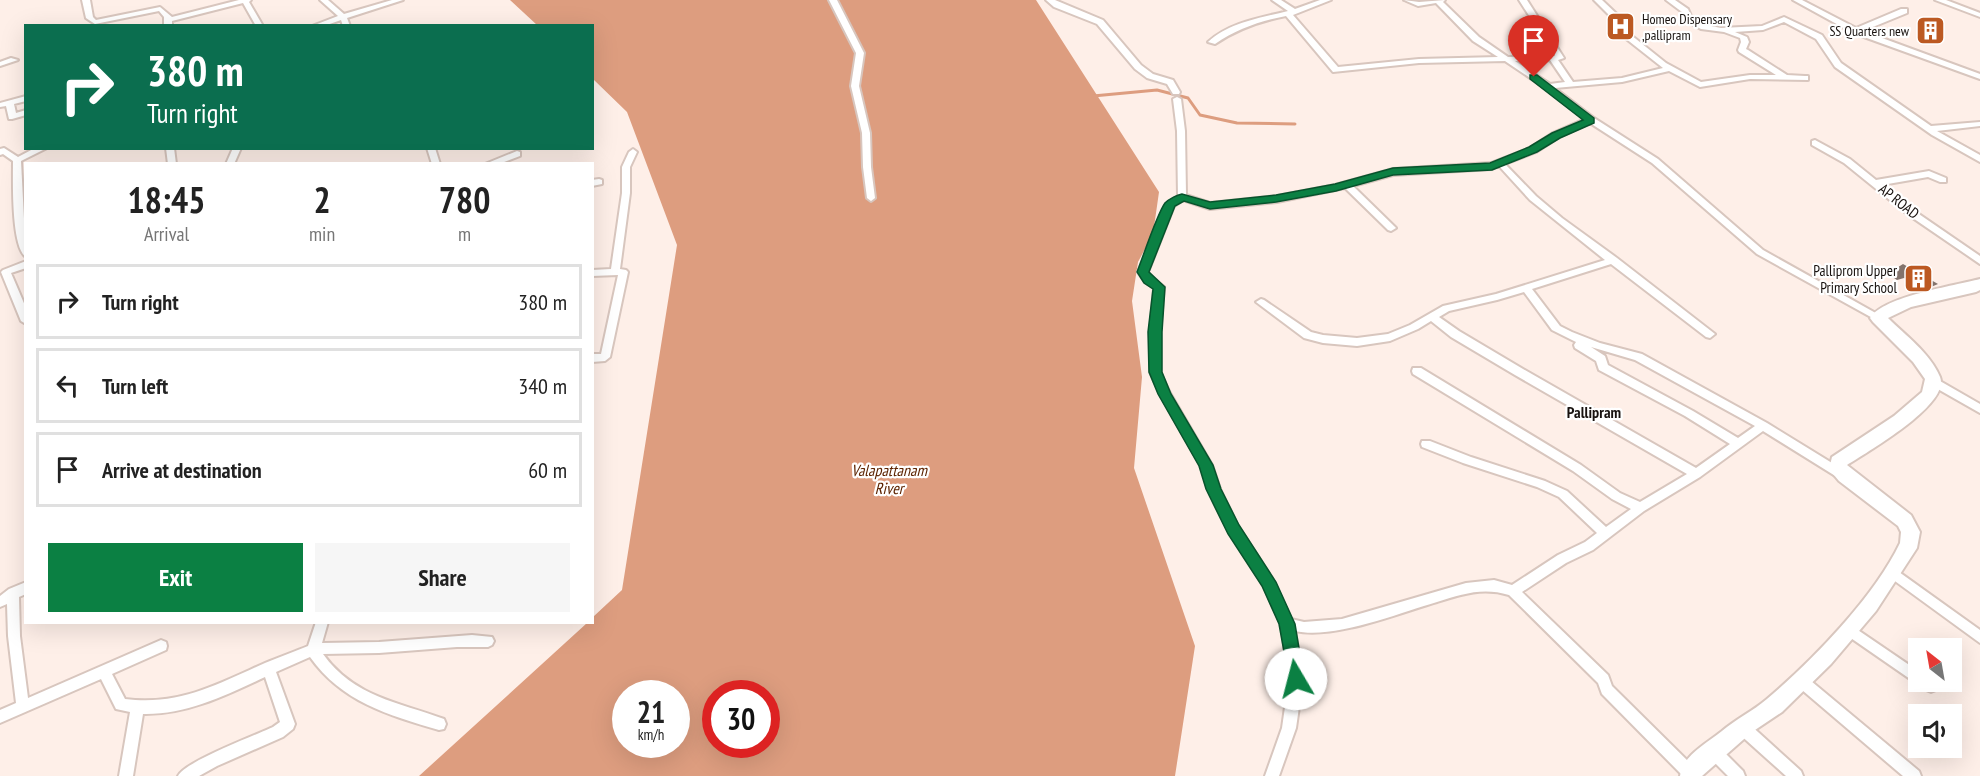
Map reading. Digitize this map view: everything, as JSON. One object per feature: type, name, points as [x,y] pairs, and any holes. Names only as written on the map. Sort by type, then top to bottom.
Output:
[{"type":"main road","points":[[1691,775],[1692,768],[1742,727],[1773,707],[1849,630],[1879,593],[1911,541],[1909,526],[1893,511],[1844,476],[1838,469],[1838,462],[1900,421],[1930,395],[1933,381],[1919,358],[1878,318],[1882,312],[1899,306],[1977,289]]},
{"type":"street","points":[[86,0],[90,18],[95,22],[136,15],[155,9],[165,12],[168,23],[246,0],[259,24]]},
{"type":"street","points":[[324,0],[343,17],[346,24]]},
{"type":"street","points":[[321,24],[399,0]]},
{"type":"street","points":[[833,0],[860,53],[855,86],[866,133],[871,198]]},
{"type":"street","points":[[1050,0],[1056,5],[1100,22],[1138,67],[1150,76],[1170,82],[1177,95],[1181,131],[1182,197]]},
{"type":"street","points":[[1276,0],[1291,13],[1336,70],[1419,61],[1506,58],[1554,60],[1560,56],[1523,0]]},
{"type":"street","points":[[1212,42],[1228,30],[1244,24],[1291,13],[1327,0]]},
{"type":"street","points":[[1408,0],[1418,4],[1439,1],[1476,39],[1548,86],[1591,120],[1655,161],[1760,252],[1878,318]]},
{"type":"street","points":[[1599,0],[1619,21],[1628,36],[1668,69],[1700,85],[1750,77],[1805,78]]},
{"type":"street","points":[[1670,0],[1685,11],[1689,19],[1713,30],[1763,28],[1784,19],[1791,21],[1819,36],[1838,66],[1929,129],[1980,159]]},
{"type":"street","points":[[1939,0],[1980,15]]},
{"type":"street","points":[[1803,1],[1856,32],[1980,77]]},
{"type":"street","points":[[1856,32],[1904,11]]},
{"type":"street","points":[[1724,30],[1743,37],[1745,42],[1742,50],[1784,77]]},
{"type":"street","points":[[0,64],[14,60]]},
{"type":"street","points":[[1554,60],[1560,72],[1571,84]]},
{"type":"street","points":[[1548,86],[1622,80],[1668,69]]},
{"type":"street","points":[[0,105],[24,98]]},
{"type":"street","points":[[10,102],[12,117],[24,113]]},
{"type":"street","points":[[1272,776],[1289,728],[1296,679],[1287,624],[1268,582],[1234,529],[1214,489],[1206,465],[1165,394],[1155,372],[1155,332],[1159,287],[1148,280],[1143,272],[1170,204],[1182,197],[1210,206],[1276,199],[1347,185],[1393,172],[1492,166],[1533,150],[1556,135],[1591,120]]},
{"type":"street","points":[[1929,129],[1980,124]]},
{"type":"street","name":"AP ROAD","points":[[1815,143],[1847,161],[1910,212],[1980,261]]},
{"type":"street","points":[[17,160],[39,150]]},
{"type":"street","points":[[0,152],[4,151],[17,160]]},
{"type":"street","points":[[493,162],[515,151]]},
{"type":"street","points":[[615,272],[626,194],[626,167],[633,152]]},
{"type":"street","points":[[17,160],[19,228],[24,247]]},
{"type":"street","points":[[1500,163],[1533,198],[1710,334]]},
{"type":"street","points":[[1877,183],[1929,174],[1943,180]]},
{"type":"street","points":[[1347,185],[1391,228]]},
{"type":"street","points":[[1261,302],[1308,335],[1357,342],[1390,337],[1446,308],[1497,297],[1614,260]]},
{"type":"street","points":[[24,265],[3,273],[24,317]]},
{"type":"street","points":[[594,273],[622,272],[622,283],[605,357],[594,358]]},
{"type":"street","points":[[1526,288],[1556,328],[1579,340],[1638,357],[1763,426],[1844,476]]},
{"type":"street","points":[[1432,317],[1455,334],[1696,474]]},
{"type":"street","points":[[1579,340],[1579,346],[1600,359],[1603,367],[1656,397],[1706,421],[1739,444]]},
{"type":"street","points":[[1418,371],[1577,468],[1616,496],[1640,508]]},
{"type":"street","points":[[1933,381],[1980,409]]},
{"type":"street","points":[[1514,591],[1562,559],[1589,546],[1640,508],[1696,474],[1763,426]]},
{"type":"street","points":[[1426,444],[1541,484],[1563,494],[1606,534]]},
{"type":"street","points":[[1892,572],[1980,637]]},
{"type":"street","points":[[1287,624],[1304,628],[1342,625],[1466,588],[1494,585],[1514,591],[1604,679],[1607,690],[1691,775]]},
{"type":"street","points":[[0,602],[24,588]]},
{"type":"street","points":[[13,593],[14,636],[23,707]]},
{"type":"street","points":[[321,624],[313,650],[323,666],[349,690],[404,714],[438,724]]},
{"type":"street","points":[[1849,630],[1908,671]]},
{"type":"street","points":[[105,671],[121,705],[137,709],[152,709],[191,701],[313,650],[333,646],[363,648],[449,641],[488,641]]},
{"type":"street","points":[[0,717],[161,646]]},
{"type":"street","points":[[185,776],[212,761],[278,732],[288,724],[268,668]]},
{"type":"street","points":[[1800,680],[1914,776]]},
{"type":"street","points":[[126,776],[137,709]]},
{"type":"street","points":[[1742,727],[1796,776]]},
{"type":"street","points":[[1714,752],[1738,776]]},
{"type":"water","name":"Valapattanam River","points":[[510,0],[1036,0],[1159,192],[1153,234],[1138,262],[1132,301],[1142,377],[1134,468],[1195,646],[1175,776],[419,776],[586,624],[594,624],[594,616],[622,590],[677,245],[627,112],[594,80],[594,24],[536,24]]},
{"type":"building","name":"Palliprom Upper Primary School","points":[[1903,264],[1938,284],[1924,290],[1904,278],[1897,280],[1887,274]]},
{"type":"waterway","points":[[1093,96],[1157,90],[1188,98],[1200,115],[1237,123],[1295,124]]},
{"type":"place","name":"Homeo Dispensary ,pallipram","points":[[1621,27]]},
{"type":"place","name":"SS Quarters new","points":[[1930,31]]},
{"type":"place","name":"Palliprom Upper Primary School","points":[[1918,279]]},
{"type":"district","name":"Pallipram","points":[[1594,412]]},
{"type":"route","points":[[1296,679],[1287,624],[1268,582],[1234,529],[1214,489],[1206,465],[1182,426],[1155,372],[1155,332],[1159,287],[1148,280],[1143,272],[1170,204],[1182,197],[1210,206],[1276,199],[1336,188],[1393,172],[1492,166],[1533,150],[1556,135],[1591,120],[1534,77]]}]
